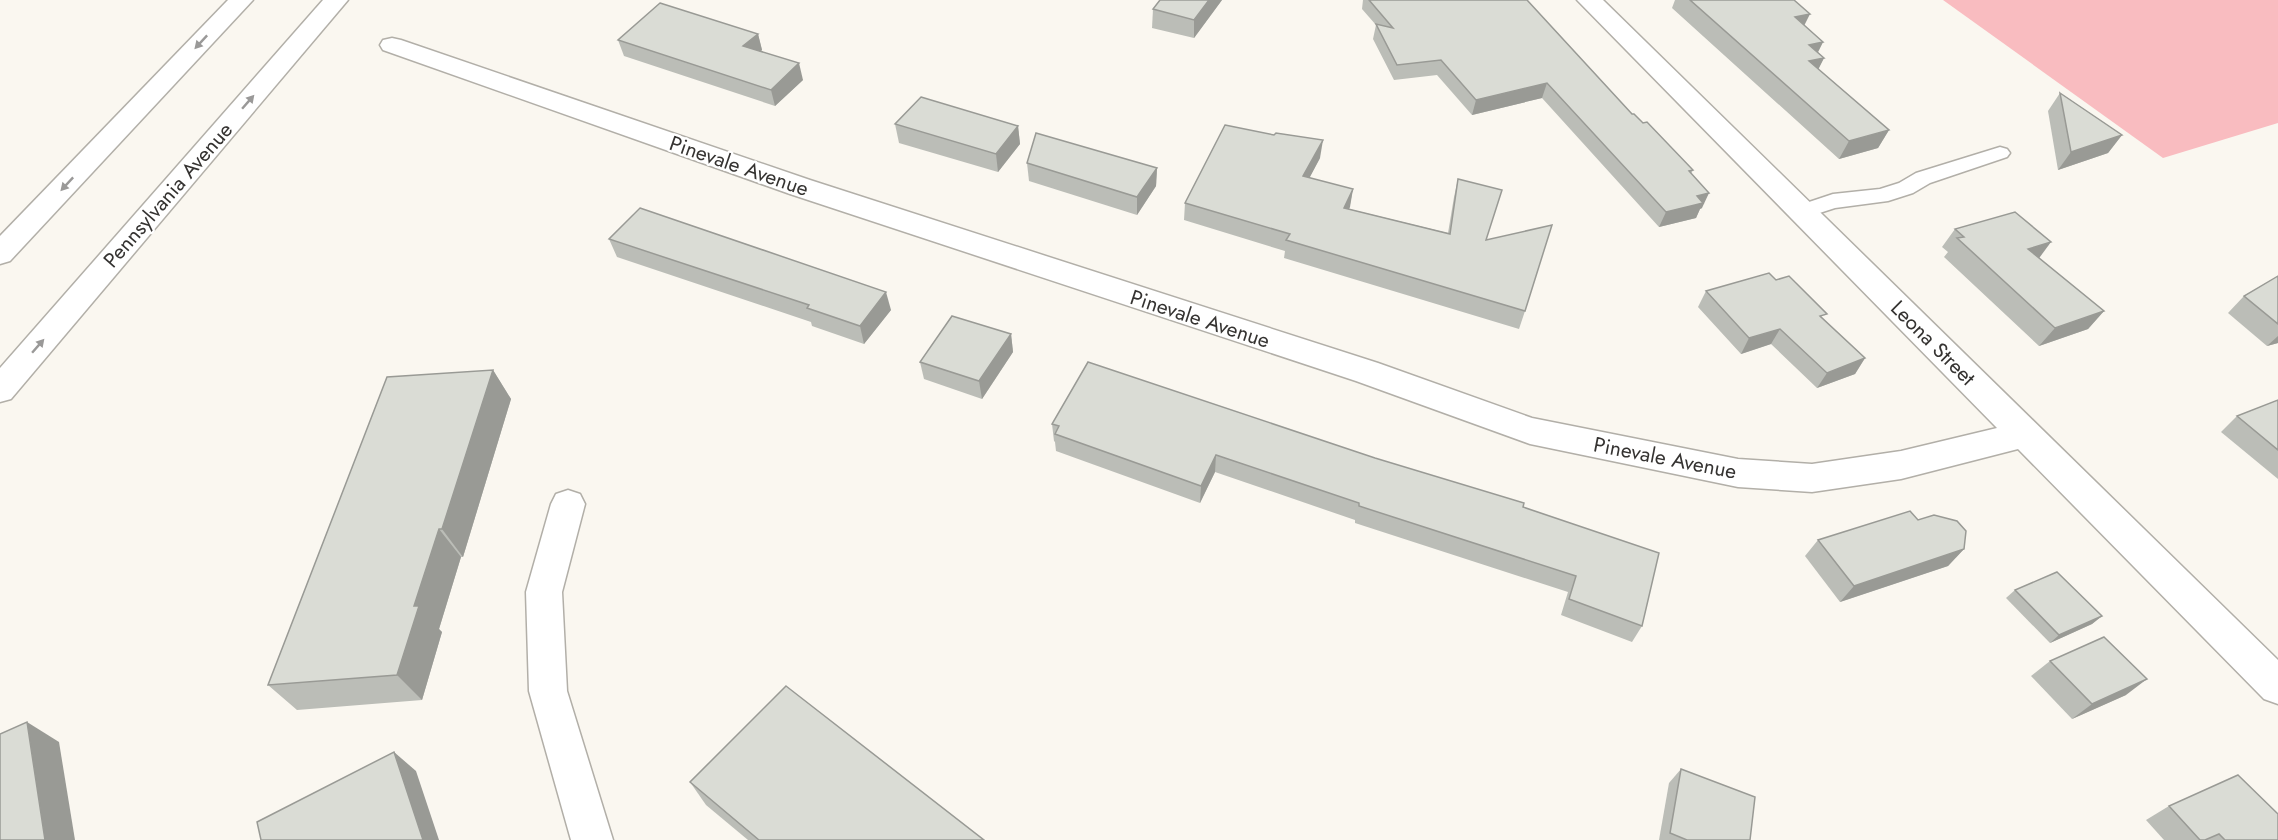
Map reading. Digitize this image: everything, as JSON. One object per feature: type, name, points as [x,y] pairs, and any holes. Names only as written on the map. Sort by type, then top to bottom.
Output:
[{"type":"main road","points":[[0,254],[241,0]]},
{"type":"main road","name":"Pennsylvania Avenue","points":[[0,390],[336,0]]},
{"type":"main road","name":"Leona Street","points":[[1589,0],[2278,686]]},
{"type":"main road","name":"Pinevale Avenue","points":[[392,45],[789,183],[1366,372],[1530,431],[1738,474],[1812,478],[1901,465],[2025,434]]},
{"type":"main road","points":[[568,504],[544,592],[548,691],[592,840]]},
{"type":"lane","points":[[1801,212],[1833,201],[1881,196],[1906,188],[1923,178],[2000,153]]},
{"type":"shaded area","points":[[1943,0],[2278,0],[2278,123],[2163,158]]},
{"type":"building","points":[[1160,0],[1209,0],[1194,20],[1153,9]]},
{"type":"building","points":[[1369,0],[1527,0],[1632,114],[1643,123],[1647,122],[1693,170],[1689,171],[1709,193],[1697,196],[1703,203],[1666,212],[1547,83],[1476,100],[1441,60],[1397,65],[1376,24],[1393,28]]},
{"type":"building","points":[[1690,0],[1794,0],[1810,14],[1795,17],[1823,42],[1809,45],[1824,58],[1809,61],[1889,130],[1849,141]]},
{"type":"building","points":[[660,3],[758,34],[743,46],[799,63],[771,90],[618,40]]},
{"type":"building","points":[[2060,93],[2122,135],[2071,152]]},
{"type":"building","points":[[921,97],[1018,126],[996,154],[895,124]]},
{"type":"building","points":[[1225,125],[1274,135],[1276,133],[1323,140],[1303,176],[1353,189],[1344,208],[1450,234],[1458,179],[1502,190],[1486,240],[1552,225],[1525,311],[1286,240],[1290,234],[1185,203]]},
{"type":"building","points":[[1036,133],[1157,168],[1137,197],[1027,163]]},
{"type":"building","points":[[640,208],[886,292],[860,326],[807,308],[809,305],[609,239]]},
{"type":"building","points":[[2015,212],[2051,242],[2028,249],[2104,311],[2055,328],[1957,238],[1964,237],[1955,229]]},
{"type":"building","points":[[1769,273],[1776,280],[1789,276],[1827,314],[1820,316],[1865,358],[1827,373],[1780,329],[1749,338],[1706,291]]},
{"type":"building","points":[[2278,276],[2278,324],[2244,296]]},
{"type":"building","points":[[952,316],[1011,334],[979,381],[920,362]]},
{"type":"building","points":[[1088,362],[1375,458],[1524,503],[1523,507],[1659,553],[1642,626],[1569,599],[1576,576],[1359,506],[1359,503],[1216,455],[1201,486],[1055,434],[1059,426],[1052,424]]},
{"type":"building","points":[[493,370],[442,529],[439,529],[414,606],[419,606],[397,675],[268,685],[387,377]]},
{"type":"building","points":[[2278,400],[2278,450],[2237,416]]},
{"type":"building","points":[[1910,511],[1918,520],[1934,515],[1957,521],[1966,531],[1964,549],[1854,586],[1818,540]]},
{"type":"building","points":[[2057,572],[2102,616],[2059,635],[2015,590]]},
{"type":"building","points":[[2104,637],[2147,679],[2092,704],[2050,661]]},
{"type":"building","points":[[786,686],[984,840],[759,840],[690,782]]},
{"type":"building","points":[[27,722],[45,840],[0,840],[0,734]]},
{"type":"building","points":[[394,752],[423,840],[261,840],[257,822]]},
{"type":"building","points":[[1681,769],[1755,797],[1750,840],[1687,840],[1670,833]]},
{"type":"building","points":[[2238,775],[2278,814],[2278,840],[2225,840],[2219,834],[2200,840],[2169,806]]}]
